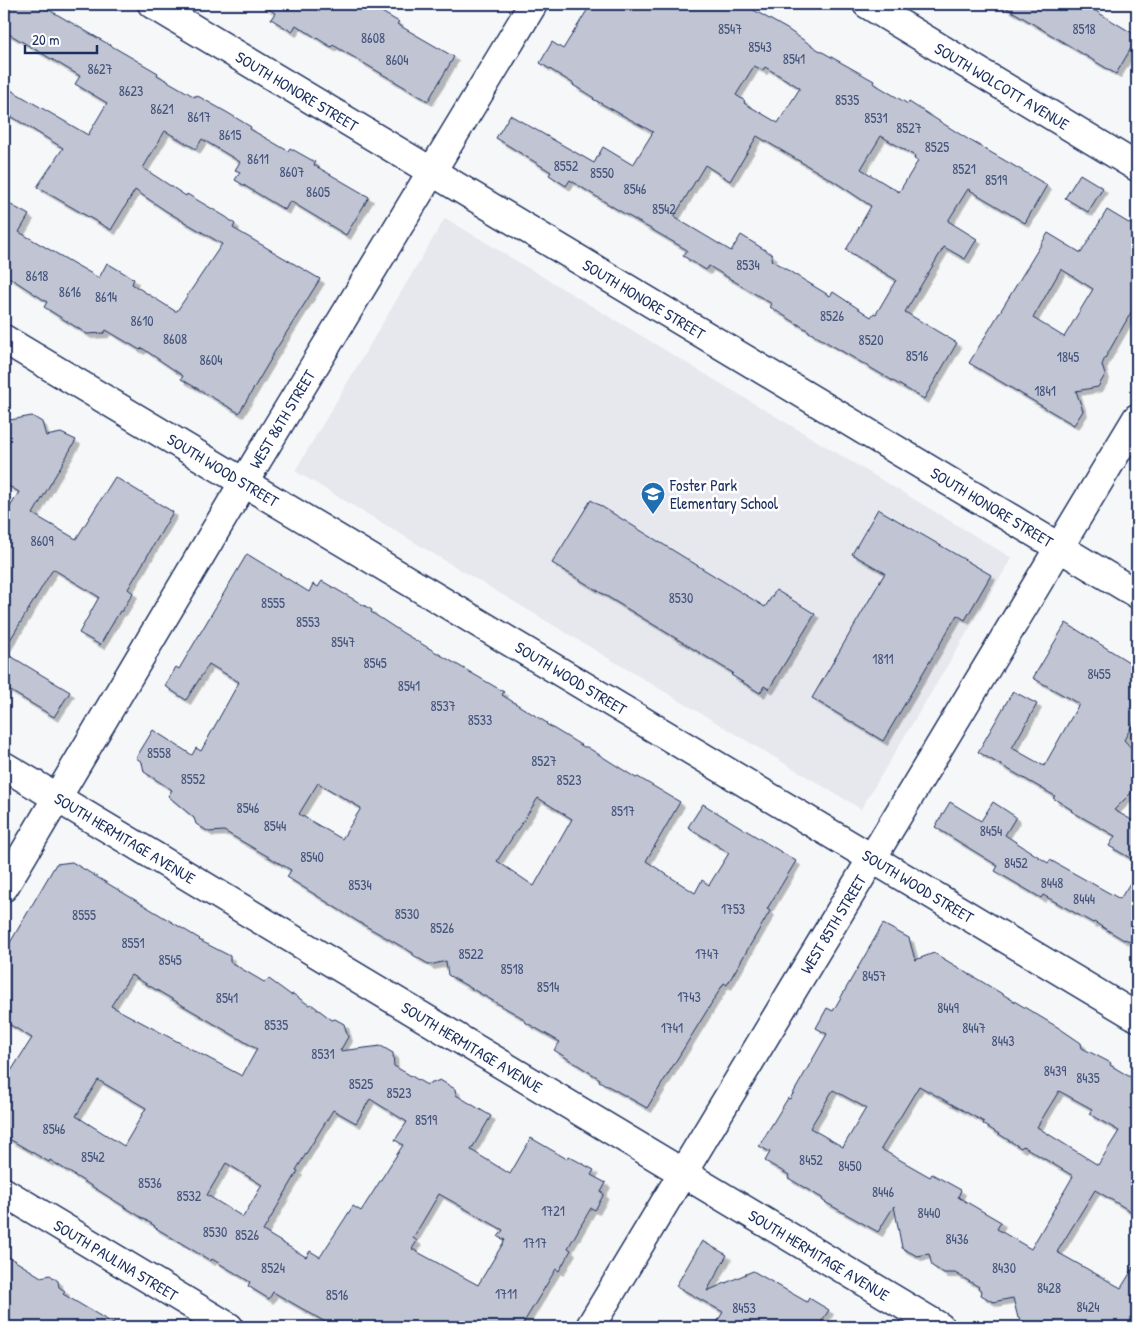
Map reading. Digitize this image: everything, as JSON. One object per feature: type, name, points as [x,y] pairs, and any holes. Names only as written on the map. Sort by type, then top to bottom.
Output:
[{"type":"street","name":"SOUTH HONORE STREET","points":[[152,4],[1137,594]]},
{"type":"street","name":"WEST 86TH STREET","points":[[4,887],[244,482],[533,4]]},
{"type":"street","name":"SOUTH WOLCOTT AVENUE","points":[[867,4],[1137,167]]},
{"type":"street","name":"SOUTH WOOD STREET","points":[[4,339],[1137,1017]]},
{"type":"street","name":"WEST 85TH STREET","points":[[590,1327],[1137,418]]},
{"type":"street","name":"SOUTH HERMITAGE AVENUE","points":[[4,766],[940,1327]]},
{"type":"street","name":"SOUTH PAULINA STREET","points":[[4,1192],[229,1327]]},
{"type":"shaded area","name":"Foster Park Elementary School","points":[[445,218],[1012,558],[861,809],[295,471]]},
{"type":"building","points":[[4,4],[39,4],[158,73],[157,75],[195,97],[196,95],[228,113],[251,127],[250,129],[288,151],[290,148],[315,162],[314,165],[369,197],[346,235],[290,201],[285,210],[235,180],[240,172],[235,170],[240,162],[202,139],[196,149],[165,131],[143,168],[186,196],[187,194],[226,217],[235,224],[233,228],[320,279],[239,413],[181,379],[183,376],[142,348],[140,350],[106,330],[104,333],[87,334],[44,307],[47,302],[4,274],[4,201],[29,215],[19,232],[99,278],[107,263],[134,279],[132,284],[175,311],[177,311],[222,244],[135,190],[111,230],[37,187],[63,148],[4,112],[4,86],[88,135],[107,103],[75,84],[80,76],[4,31]]},
{"type":"building","points":[[261,4],[368,4],[399,22],[397,24],[454,57],[428,101],[333,45],[331,47],[296,25],[292,32],[271,19],[275,13]]},
{"type":"building","points":[[591,4],[743,4],[874,81],[873,83],[908,104],[909,102],[1047,185],[1025,223],[968,189],[948,221],[977,239],[965,259],[944,247],[905,312],[957,343],[924,399],[809,332],[770,307],[772,304],[709,266],[706,270],[683,256],[687,250],[570,180],[566,186],[549,175],[551,172],[496,138],[510,115],[594,163],[603,147],[633,165],[653,132],[593,99],[574,84],[540,63],[552,42],[563,49]],"holes":[[[754,66],[763,70],[765,67],[800,88],[778,123],[744,103],[745,101],[736,95]],[[757,136],[835,182],[871,206],[846,250],[896,280],[876,314],[874,313],[871,317],[833,292],[830,296],[771,260],[773,255],[741,235],[731,251],[674,217],[705,165],[730,181]],[[881,136],[915,156],[914,159],[918,161],[899,192],[861,169]]]},
{"type":"building","points":[[1000,4],[1084,4],[1137,36],[1137,38],[1116,74]]},
{"type":"building","points":[[1080,174],[1103,188],[1088,212],[1065,198]]},
{"type":"building","points":[[1107,210],[1137,228],[1137,302],[1104,360],[1102,365],[1105,375],[1098,387],[1076,391],[1083,411],[1074,425],[969,363],[1048,233],[1081,253]],"holes":[[[1061,269],[1093,289],[1064,337],[1033,318]]]},
{"type":"building","points":[[32,416],[42,422],[46,436],[61,433],[76,440],[33,514],[76,539],[115,477],[173,512],[128,589],[133,593],[100,645],[79,633],[99,597],[53,569],[4,650],[4,517],[19,492],[4,483],[4,421]]},
{"type":"building","points":[[591,500],[765,607],[776,590],[815,614],[769,689],[764,686],[760,693],[731,675],[733,673],[552,563]]},
{"type":"building","points":[[878,509],[991,575],[965,620],[957,615],[883,741],[812,698],[885,573],[852,554]]},
{"type":"building","points":[[247,554],[309,592],[313,584],[318,587],[322,581],[372,610],[371,612],[403,633],[504,692],[502,695],[546,724],[680,802],[646,861],[695,893],[702,880],[709,885],[729,853],[688,827],[703,804],[796,861],[767,909],[770,911],[727,985],[724,983],[647,1108],[599,1081],[600,1079],[554,1050],[560,1042],[448,975],[446,961],[430,965],[287,877],[291,870],[224,831],[209,832],[196,824],[194,818],[168,796],[172,790],[144,772],[142,762],[136,758],[153,730],[192,755],[196,748],[201,751],[239,682],[209,664],[186,700],[165,686],[176,667],[179,669]],"holes":[[[318,783],[361,808],[342,839],[299,814]],[[538,798],[572,819],[534,886],[497,861]]]},
{"type":"building","points":[[1066,623],[1137,667],[1137,717],[1124,740],[1137,754],[1137,787],[1114,810],[1137,823],[1137,862],[1109,846],[1115,836],[1071,811],[1053,798],[1055,796],[978,752],[1013,691],[1037,704],[1012,748],[1044,766],[1079,704],[1033,678]]},
{"type":"building","points":[[4,652],[70,692],[54,717],[4,687]]},
{"type":"building","points":[[950,802],[981,821],[993,802],[1016,817],[1005,835],[1048,863],[1050,860],[1120,899],[1137,872],[1137,946],[1043,895],[1041,898],[995,871],[998,866],[935,827]]},
{"type":"building","points":[[72,862],[199,940],[230,956],[230,962],[264,982],[269,979],[291,995],[293,994],[309,1005],[311,1004],[332,1020],[335,1019],[344,1024],[348,1037],[340,1051],[381,1046],[393,1053],[394,1066],[427,1085],[440,1080],[455,1089],[456,1095],[491,1116],[471,1150],[510,1174],[531,1138],[567,1159],[568,1156],[594,1170],[591,1175],[606,1183],[601,1192],[604,1194],[595,1210],[591,1208],[568,1248],[571,1250],[559,1271],[556,1269],[521,1327],[334,1327],[273,1292],[269,1299],[248,1286],[250,1282],[154,1227],[50,1160],[49,1162],[4,1136],[4,1082],[32,1038],[4,1021],[4,953],[56,864]],"holes":[[[131,975],[257,1049],[242,1076],[111,1006]],[[98,1080],[146,1108],[124,1146],[76,1116]],[[370,1099],[407,1122],[395,1140],[403,1145],[361,1211],[353,1206],[320,1257],[310,1251],[306,1257],[263,1231],[298,1171],[296,1170],[333,1110],[356,1123]],[[226,1163],[262,1185],[243,1217],[207,1195]],[[439,1194],[503,1230],[498,1237],[505,1240],[478,1285],[412,1249],[417,1241],[413,1238]]]},
{"type":"building","points":[[883,924],[909,938],[915,960],[934,953],[1059,1028],[1081,1043],[1082,1048],[1111,1063],[1110,1065],[1137,1081],[1137,1215],[1095,1190],[1057,1252],[1121,1288],[1137,1262],[1137,1327],[1033,1327],[1018,1318],[1013,1298],[993,1302],[981,1295],[982,1291],[979,1287],[955,1273],[944,1273],[932,1266],[929,1254],[917,1256],[902,1248],[894,1206],[878,1232],[823,1201],[822,1198],[788,1178],[789,1175],[765,1161],[770,1152],[759,1146],[788,1098],[790,1099],[827,1034],[816,1028],[827,1008],[833,1011]],"holes":[[[919,1086],[984,1122],[983,1124],[1021,1148],[1023,1146],[1073,1176],[1031,1249],[997,1229],[1001,1222],[958,1197],[961,1190],[932,1174],[930,1177],[881,1149]],[[833,1090],[866,1108],[843,1147],[810,1128]],[[1059,1091],[1092,1109],[1089,1114],[1119,1131],[1098,1165],[1037,1127]]]},
{"type":"building","points":[[702,1241],[727,1255],[707,1291],[753,1271],[807,1302],[809,1298],[829,1310],[818,1327],[714,1327],[723,1312],[676,1286]]},
{"type":"building","points":[[4,1254],[41,1277],[50,1275],[58,1281],[59,1287],[65,1291],[63,1294],[119,1327],[4,1327]]},
{"type":"place","name":"Foster Park Elementary School","points":[[653,515]]}]
